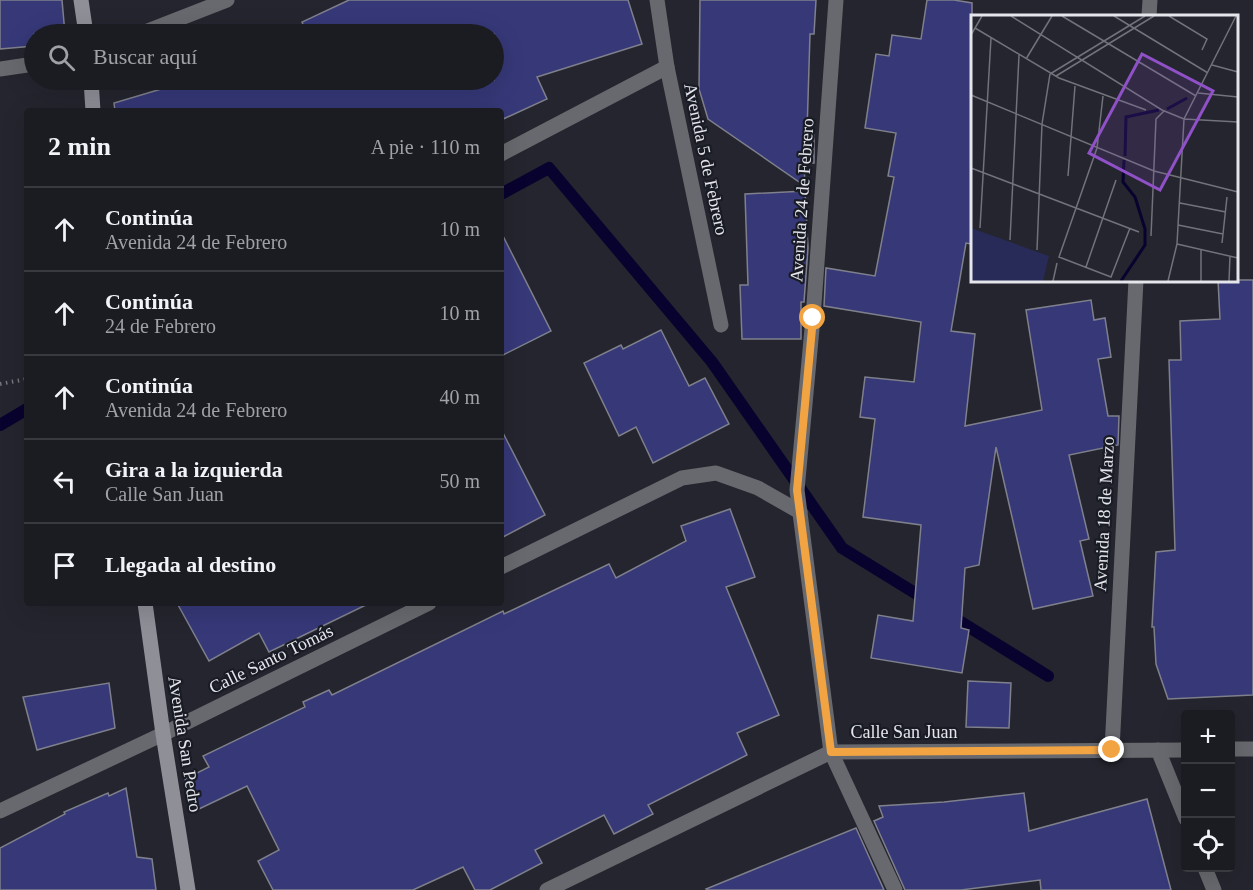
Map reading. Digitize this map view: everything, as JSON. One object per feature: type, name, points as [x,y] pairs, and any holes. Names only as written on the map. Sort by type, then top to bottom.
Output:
[{"type":"street","points":[[81,0],[85,24]]},
{"type":"street","points":[[166,24],[227,0]]},
{"type":"street","name":"Avenida 5 de Febrero","points":[[657,0],[667,67],[721,326]]},
{"type":"street","name":"Avenida 24 de Febrero","points":[[800,512],[797,490],[806,402],[836,0]]},
{"type":"street","points":[[1149,15],[1150,0]]},
{"type":"street","points":[[0,69],[24,65]]},
{"type":"street","points":[[504,152],[667,67]]},
{"type":"street","points":[[92,90],[93,108]]},
{"type":"street","name":"Avenida 18 de Marzo","points":[[1112,750],[1136,282]]},
{"type":"street","points":[[504,566],[682,478],[716,473],[758,488],[800,512],[831,752],[895,890]]},
{"type":"street","name":"Avenida San Pedro","points":[[145,606],[188,890]]},
{"type":"street","name":"Calle Santo Tomás","points":[[0,811],[163,734],[423,606]]},
{"type":"street","points":[[1235,749],[1253,748]]},
{"type":"street","points":[[1158,750],[1185,818]]},
{"type":"street","name":"Calle San Juan","points":[[547,890],[831,752],[1181,750]]},
{"type":"street","points":[[1207,872],[1214,890]]},
{"type":"path","points":[[0,384],[24,380]]},
{"type":"building","points":[[0,0],[62,0],[64,24],[24,24],[24,47],[0,49]]},
{"type":"building","points":[[349,0],[628,0],[642,44],[537,77],[547,99],[504,119],[504,108],[115,108],[114,103],[158,90],[504,90],[504,24],[303,24],[302,22]]},
{"type":"building","points":[[700,0],[816,0],[814,34],[810,34],[807,132],[814,132],[814,163],[804,163],[805,186],[708,119],[699,89]]},
{"type":"building","points":[[927,0],[972,3],[971,244],[966,243],[951,331],[975,334],[965,426],[1042,410],[1026,310],[1091,300],[1094,320],[1105,318],[1111,357],[1098,359],[1108,416],[1119,416],[1118,445],[1069,455],[1089,539],[1080,541],[1093,596],[1033,609],[996,447],[979,565],[965,568],[961,628],[969,630],[962,673],[871,658],[878,615],[913,621],[921,525],[863,517],[875,419],[860,417],[865,377],[914,382],[921,322],[824,306],[826,268],[875,276],[894,177],[888,176],[896,133],[865,128],[876,54],[889,56],[892,35],[921,39]]},
{"type":"building","points":[[805,191],[808,248],[804,302],[801,302],[801,339],[742,339],[740,285],[748,285],[745,194]]},
{"type":"building","points":[[504,238],[551,331],[504,354]]},
{"type":"building","points":[[1253,280],[1253,695],[1168,699],[1156,664],[1154,627],[1152,627],[1156,552],[1175,550],[1169,360],[1181,360],[1180,321],[1220,319],[1218,282]]},
{"type":"building","points":[[661,330],[689,386],[705,378],[729,424],[653,463],[636,427],[619,436],[584,363],[621,345],[623,349]]},
{"type":"building","points":[[504,435],[545,515],[504,536]]},
{"type":"building","points":[[730,509],[755,577],[726,587],[779,715],[737,733],[747,755],[648,805],[653,814],[614,834],[604,815],[535,850],[542,863],[490,890],[475,890],[463,867],[413,890],[273,890],[258,861],[279,850],[247,786],[199,809],[185,779],[209,767],[203,756],[305,707],[303,702],[329,690],[332,695],[503,611],[504,614],[609,564],[616,578],[686,541],[681,526]]},
{"type":"building","points":[[179,606],[364,606],[269,652],[259,633],[209,661]]},
{"type":"building","points":[[968,681],[1011,683],[1009,728],[966,727]]},
{"type":"building","points":[[109,683],[115,728],[37,750],[23,697]]},
{"type":"building","points":[[126,788],[137,857],[152,859],[156,890],[0,890],[0,848],[65,814],[64,812],[108,793],[109,796]]},
{"type":"building","points":[[1024,793],[1029,831],[1147,799],[1171,890],[1041,890],[1040,880],[961,890],[905,890],[874,821],[883,817],[879,806],[944,802]]},
{"type":"building","points":[[856,828],[884,890],[706,889]]},
{"type":"waterway","points":[[504,192],[549,168],[712,362],[842,548],[928,601]]},
{"type":"waterway","points":[[0,425],[24,411]]},
{"type":"waterway","points":[[948,614],[1048,676]]},
{"type":"route","points":[[813,318],[797,490],[831,752],[1112,750]]}]
